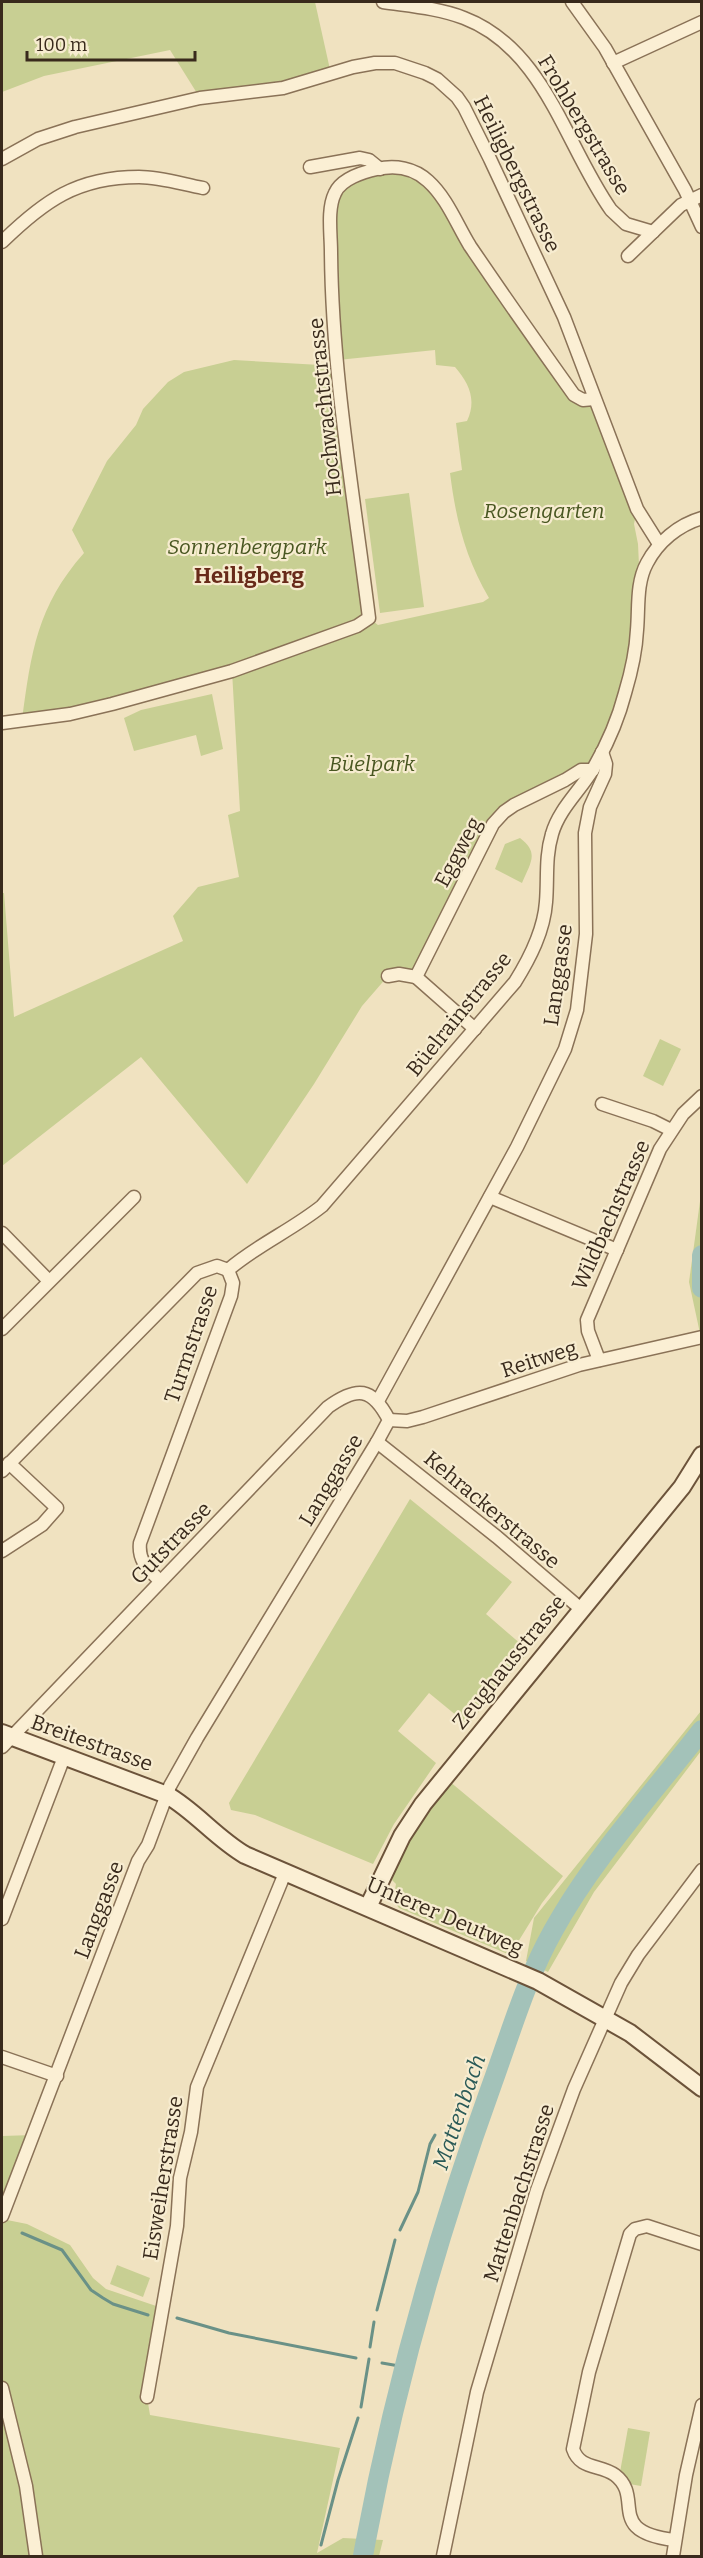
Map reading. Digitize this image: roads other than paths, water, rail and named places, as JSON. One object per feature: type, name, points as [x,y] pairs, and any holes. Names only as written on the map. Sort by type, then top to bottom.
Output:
[{"type":"main road","name":"Zeughausstrasse","points":[[368,1908],[402,1836],[423,1804],[700,1463]]},
{"type":"main road","name":"Breitestrasse","points":[[4,1739],[64,1757],[166,1795]]},
{"type":"main road","name":"Unterer Deutweg","points":[[166,1795],[178,1801],[232,1848],[285,1873],[517,1971],[605,2017],[630,2033],[702,2088]]},
{"type":"street","name":"Frohbergstrasse","points":[[383,2],[462,17],[486,29],[509,45],[532,72],[603,198],[615,215],[630,226],[653,232]]},
{"type":"street","points":[[572,2],[588,22],[696,198],[702,227]]},
{"type":"street","points":[[613,63],[702,22]]},
{"type":"street","name":"Heiligbergstrasse","points":[[2,159],[38,140],[75,127],[200,98],[283,88],[353,67],[375,63],[395,63],[425,73],[457,97],[471,118],[564,317],[637,509],[658,544]]},
{"type":"street","points":[[310,166],[360,158],[369,160],[380,168]]},
{"type":"street","name":"Hochwachtstrasse","points":[[2,723],[70,714],[232,671],[357,626],[369,618],[338,366],[331,277],[331,208],[334,194],[339,186],[350,179],[380,168],[397,167],[409,170],[428,180],[438,192],[469,244],[574,395],[584,399],[594,399]]},
{"type":"street","points":[[2,242],[33,212],[53,198],[77,188],[111,179],[141,177],[203,188]]},
{"type":"street","points":[[627,256],[681,205],[696,198]]},
{"type":"street","points":[[658,544],[683,525],[702,518]]},
{"type":"street","name":"Büelrainstrasse","points":[[228,1270],[251,1250],[301,1223],[322,1206],[515,982],[536,943],[546,904],[546,857],[552,832],[561,815],[593,770],[609,741],[630,674],[637,633],[641,574],[658,544]]},
{"type":"street","name":"Langgasse","points":[[2,2216],[138,1861],[148,1845],[166,1795],[196,1738],[389,1420],[378,1401],[490,1197],[565,1049],[577,1010],[586,934],[585,833],[590,807],[605,774],[606,764],[602,752]]},
{"type":"street","name":"Eggweg","points":[[416,977],[493,824],[504,812],[527,798],[581,770],[593,770]]},
{"type":"street","points":[[388,976],[399,974],[416,977],[475,1029]]},
{"type":"street","name":"Wildbachstrasse","points":[[599,1360],[588,1331],[587,1320],[660,1149],[671,1130],[702,1096]]},
{"type":"street","points":[[602,1104],[653,1121],[671,1130]]},
{"type":"street","points":[[2,1329],[134,1197]]},
{"type":"street","points":[[490,1197],[617,1250]]},
{"type":"street","points":[[2,1233],[49,1281]]},
{"type":"street","name":"Turmstrasse","points":[[5,1467],[197,1273],[217,1266],[228,1270],[233,1283],[231,1296],[140,1543],[139,1553],[143,1564],[160,1581]]},
{"type":"street","name":"Reitweg","points":[[389,1420],[407,1421],[423,1417],[599,1360],[701,1337]]},
{"type":"street","name":"Gutstrasse","points":[[4,1739],[328,1407],[352,1392],[366,1393],[378,1401]]},
{"type":"street","name":"Kehrackerstrasse","points":[[377,1442],[497,1537],[581,1609]]},
{"type":"street","points":[[2,1551],[42,1525],[57,1508],[5,1467]]},
{"type":"street","points":[[2,1919],[64,1757]]},
{"type":"street","name":"Mattenbachstrasse","points":[[443,2556],[477,2392],[530,2212],[574,2089],[605,2017],[638,1955],[702,1870]]},
{"type":"street","name":"Eisweiherstrasse","points":[[147,2397],[177,2226],[180,2178],[191,2132],[197,2087],[285,1873]]},
{"type":"street","points":[[2,2056],[57,2076]]},
{"type":"street","points":[[675,2540],[645,2534],[634,2525],[625,2490],[617,2477],[585,2464],[576,2457],[573,2449],[589,2372],[630,2234],[635,2229],[647,2226],[702,2244]]},
{"type":"street","points":[[2,2388],[26,2486],[36,2556]]},
{"type":"street","points":[[673,2556],[686,2475],[702,2405]]},
{"type":"waterway","points":[[702,1255],[702,1288]]},
{"type":"waterway","name":"Mattenbach","points":[[363,2556],[402,2378],[434,2260],[512,2027],[543,1949],[604,1853],[702,1730]]},
{"type":"waterway","points":[[400,2230],[418,2192],[430,2144],[435,2135]]},
{"type":"waterway","points":[[22,2233],[62,2250],[91,2290],[103,2298],[113,2304],[148,2315]]},
{"type":"waterway","points":[[377,2310],[395,2240]]},
{"type":"waterway","points":[[177,2318],[229,2333],[356,2358]]},
{"type":"waterway","points":[[370,2347],[374,2322]]},
{"type":"waterway","points":[[361,2407],[369,2359]]},
{"type":"waterway","points":[[382,2363],[405,2367]]},
{"type":"waterway","points":[[321,2545],[338,2480],[358,2418]]},
{"type":"district","name":"Heiligberg","points":[[249,575]]},
{"type":"park label","name":"Rosengarten","points":[[544,511]]},
{"type":"park label","name":"Sonnenbergpark","points":[[247,547]]},
{"type":"park label","name":"Büelpark","points":[[372,764]]}]
